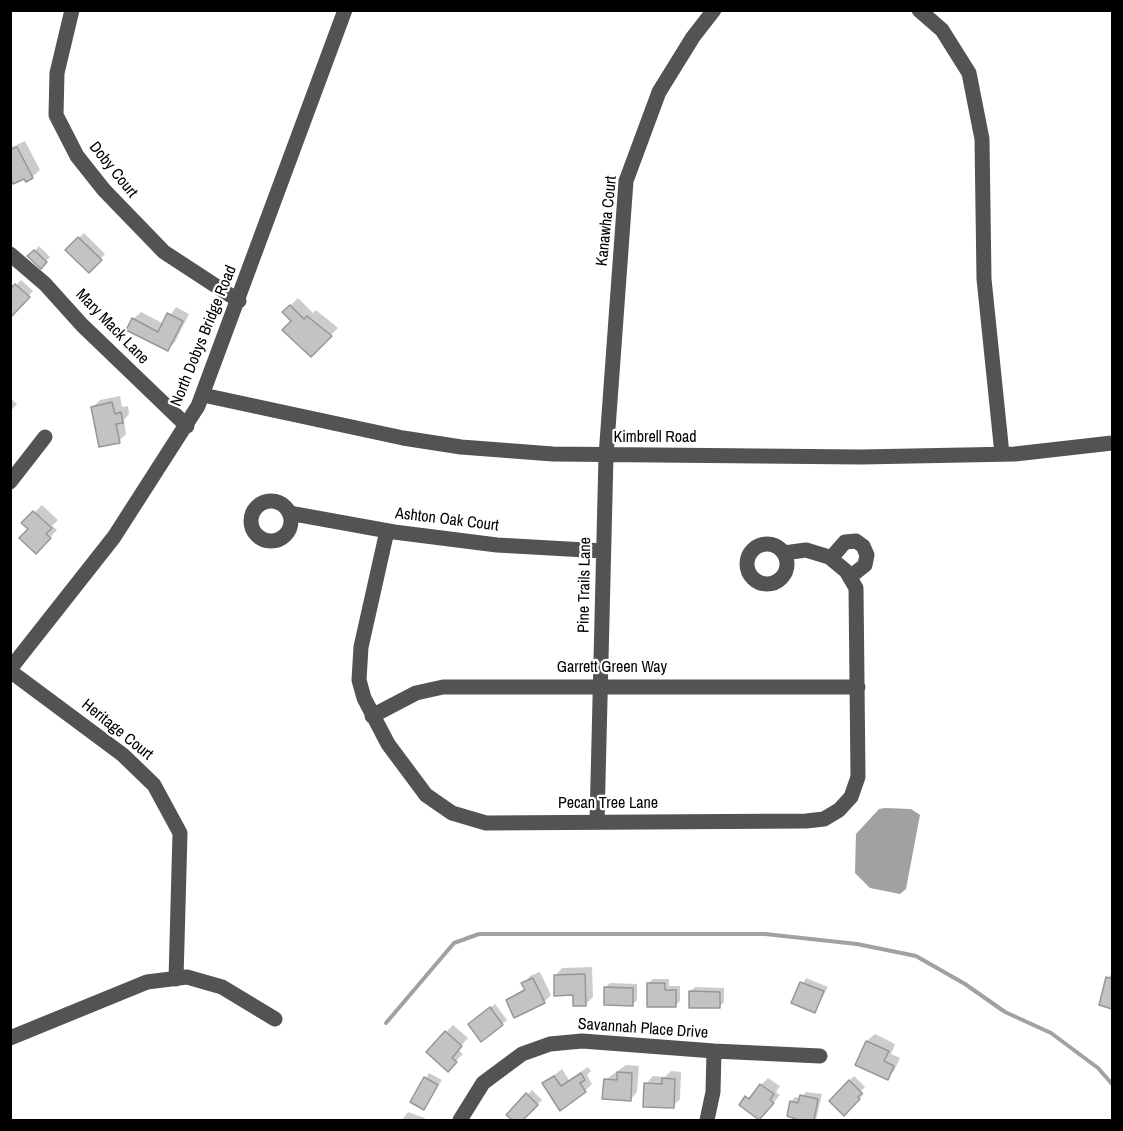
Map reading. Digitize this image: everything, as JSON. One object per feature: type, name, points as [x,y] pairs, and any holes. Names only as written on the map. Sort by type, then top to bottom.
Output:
[{"type":"street","name":"Doby Court","points":[[72,10],[57,73],[56,115],[77,156],[104,190],[164,252],[239,301]]},
{"type":"street","name":"North Dobys Bridge Road","points":[[10,670],[114,537],[187,426],[203,395],[345,10]]},
{"type":"street","name":"Kanawha Court","points":[[606,456],[626,181],[659,92],[693,37],[714,10]]},
{"type":"street","points":[[919,10],[942,30],[969,73],[982,139],[984,279],[1002,454]]},
{"type":"street","name":"Mary Mack Lane","points":[[10,254],[45,284],[82,326],[187,426]]},
{"type":"street","name":"Kimbrell Road","points":[[203,395],[403,438],[461,447],[606,456],[855,457],[1002,454],[1113,443]]},
{"type":"street","points":[[10,482],[45,437]]},
{"type":"street","name":"Pine Trails Lane","points":[[597,822],[606,456]]},
{"type":"street","name":"Ashton Oak Court","points":[[289,513],[387,531],[497,544],[603,550]]},
{"type":"street","name":"Pecan Tree Lane","points":[[387,531],[359,665],[364,698],[372,716],[412,779],[433,800],[452,813],[486,823],[806,821],[832,815],[851,797],[858,777],[858,597],[850,577],[831,558]]},
{"type":"street","points":[[784,553],[806,550],[831,558],[841,545],[850,540],[864,546],[867,560],[850,577]]},
{"type":"street","name":"Heritage Court","points":[[10,670],[123,755],[154,785],[180,833],[176,979]]},
{"type":"street","name":"Garrett Green Way","points":[[372,716],[416,693],[436,688],[858,687]]},
{"type":"street","points":[[10,1038],[147,982],[187,977],[222,987],[275,1018]]},
{"type":"street","name":"Savannah Place Drive","points":[[460,1120],[483,1083],[522,1054],[550,1044],[582,1041],[820,1056]]},
{"type":"street","points":[[707,1120],[713,1092],[714,1051]]},
{"type":"shaded area","points":[[879,809],[911,809],[920,815],[906,889],[900,894],[870,888],[855,873],[856,834]]},
{"type":"building","points":[[17,147],[33,178],[26,182],[24,179],[13,184],[10,178],[10,150]]},
{"type":"building","points":[[78,237],[102,260],[89,273],[65,250]]},
{"type":"building","points":[[34,250],[47,262],[41,269],[27,256]]},
{"type":"building","points":[[15,284],[30,297],[11,317],[10,289]]},
{"type":"building","points":[[290,305],[304,319],[307,316],[332,336],[311,357],[282,330],[291,321],[282,312]]},
{"type":"building","points":[[167,313],[183,321],[168,351],[126,330],[132,318],[158,332]]},
{"type":"building","points":[[112,402],[115,414],[121,412],[123,423],[116,424],[120,443],[99,447],[91,407]]},
{"type":"building","points":[[33,511],[52,528],[46,534],[51,538],[36,554],[19,538],[28,529],[21,523]]},
{"type":"building","points":[[585,974],[586,1006],[573,1006],[573,995],[554,996],[554,975]]},
{"type":"building","points":[[1106,977],[1112,979],[1112,1009],[1099,1005]]},
{"type":"building","points":[[533,978],[545,1003],[514,1018],[506,1000],[525,990],[521,983]]},
{"type":"building","points":[[800,982],[824,991],[815,1013],[791,1003]]},
{"type":"building","points":[[647,983],[665,983],[665,990],[676,990],[676,1007],[647,1007]]},
{"type":"building","points":[[604,987],[633,988],[633,1006],[604,1005]]},
{"type":"building","points":[[689,991],[720,992],[720,1008],[689,1008]]},
{"type":"building","points":[[490,1007],[503,1025],[481,1042],[468,1024]]},
{"type":"building","points":[[445,1031],[462,1046],[452,1058],[457,1062],[448,1072],[426,1052]]},
{"type":"building","points":[[866,1041],[889,1051],[884,1061],[894,1066],[888,1080],[855,1065]]},
{"type":"building","points":[[617,1072],[632,1073],[631,1101],[602,1099],[604,1079],[617,1080]]},
{"type":"building","points":[[581,1073],[585,1080],[580,1083],[586,1092],[560,1111],[542,1083],[554,1076],[561,1086]]},
{"type":"building","points":[[424,1077],[438,1085],[424,1110],[410,1102]]},
{"type":"building","points":[[662,1078],[675,1079],[674,1108],[643,1107],[644,1083],[662,1084]]},
{"type":"building","points":[[849,1080],[862,1093],[858,1097],[860,1099],[844,1116],[829,1101]]},
{"type":"building","points":[[760,1084],[774,1094],[770,1100],[774,1103],[759,1120],[739,1105],[745,1096],[749,1099]]},
{"type":"building","points":[[526,1093],[538,1105],[523,1120],[512,1120],[506,1115]]},
{"type":"building","points":[[800,1095],[818,1099],[814,1120],[799,1120],[787,1116],[790,1101],[798,1103]]},
{"type":"waterway","points":[[386,1023],[454,943],[479,934],[765,934],[857,944],[916,956],[965,984],[1005,1012],[1051,1033],[1098,1068],[1112,1084]]}]
